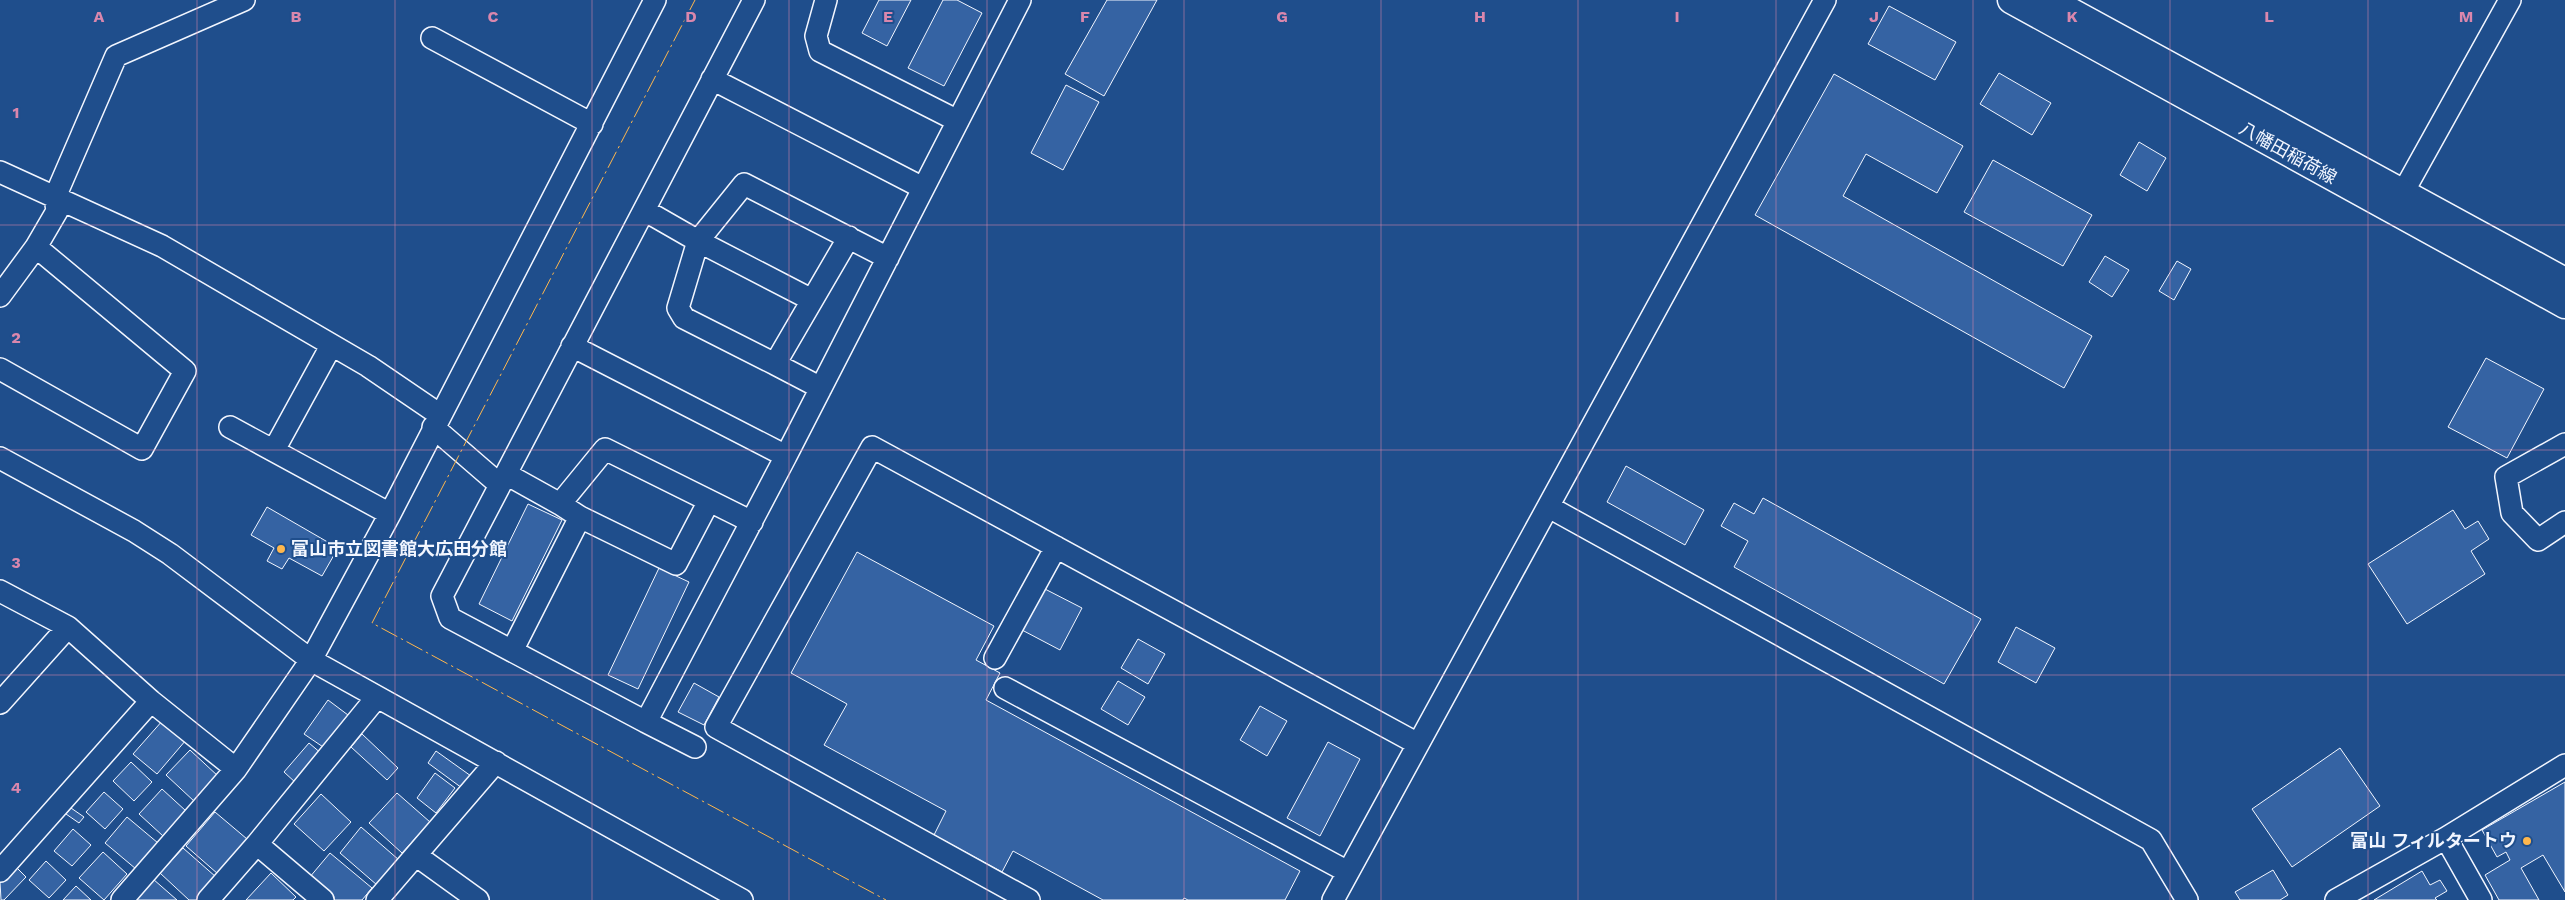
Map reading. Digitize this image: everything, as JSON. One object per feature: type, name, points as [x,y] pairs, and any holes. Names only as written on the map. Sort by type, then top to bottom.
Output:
[{"type":"main road","name":"八幡田稲荷線","points":[[2012,0],[2398,202],[2565,282]]},
{"type":"main road","name":"八幡田稲荷線","points":[[2050,0],[2398,202],[2565,305]]},
{"type":"street","points":[[0,296],[36,247],[57,211],[55,197],[116,56],[244,0]]},
{"type":"street","points":[[122,900],[236,769],[311,660],[390,514],[436,421],[655,0]]},
{"type":"street","points":[[695,747],[450,618],[442,596],[754,0]]},
{"type":"street","points":[[826,0],[816,36],[820,51],[958,121]]},
{"type":"street","points":[[646,722],[752,522],[1020,0]]},
{"type":"street","points":[[1332,900],[1549,507],[1825,0]]},
{"type":"street","points":[[2398,202],[2510,0]]},
{"type":"street","points":[[432,38],[592,124]]},
{"type":"street","points":[[712,79],[923,188]]},
{"type":"street","points":[[0,172],[162,246],[368,366],[503,479],[560,504],[580,517],[676,564],[709,500]]},
{"type":"street","points":[[821,388],[684,318],[678,308],[698,241],[744,184],[888,258]]},
{"type":"street","points":[[644,210],[698,241],[812,300]]},
{"type":"street","points":[[776,364],[849,237]]},
{"type":"street","points":[[0,369],[142,449],[185,371],[36,247]]},
{"type":"street","points":[[274,450],[331,346]]},
{"type":"street","points":[[572,346],[786,456]]},
{"type":"street","points":[[230,427],[390,514]]},
{"type":"street","points":[[2565,444],[2506,476],[2512,513],[2538,540],[2565,522]]},
{"type":"street","points":[[1029,900],[716,727],[872,447],[1418,744]]},
{"type":"street","points":[[560,504],[605,449],[752,522]]},
{"type":"street","points":[[0,458],[134,531],[170,554],[311,660],[742,900]]},
{"type":"street","points":[[1549,507],[2151,840],[2187,900]]},
{"type":"street","points":[[512,651],[580,517]]},
{"type":"street","points":[[995,658],[1056,547]]},
{"type":"street","points":[[0,591],[68,627],[151,701],[236,769]]},
{"type":"street","points":[[0,703],[68,627]]},
{"type":"street","points":[[1005,688],[1348,872]]},
{"type":"street","points":[[208,900],[257,844],[377,697]]},
{"type":"street","points":[[0,871],[151,701]]},
{"type":"street","points":[[377,900],[417,856],[496,762]]},
{"type":"street","points":[[2336,900],[2446,838],[2565,765]]},
{"type":"street","points":[[2446,838],[2481,900]]},
{"type":"street","points":[[257,844],[322,900]]},
{"type":"street","points":[[417,856],[478,900]]},
{"type":"building","points":[[879,0],[911,0],[887,46],[862,33]]},
{"type":"building","points":[[943,0],[957,0],[982,13],[944,86],[908,68]]},
{"type":"building","points":[[1107,0],[1157,0],[1104,96],[1065,74]]},
{"type":"building","points":[[1889,6],[1956,42],[1935,80],[1868,44]]},
{"type":"building","points":[[1999,73],[2051,103],[2032,135],[1980,104]]},
{"type":"building","points":[[1834,74],[1963,146],[1937,193],[1866,154],[1843,196],[2092,336],[2064,388],[1755,215]]},
{"type":"building","points":[[1066,85],[1099,102],[1063,170],[1031,153]]},
{"type":"building","points":[[2139,142],[2166,158],[2147,191],[2120,175]]},
{"type":"building","points":[[1993,160],[2092,215],[2063,266],[1964,212]]},
{"type":"building","points":[[2105,256],[2129,270],[2112,297],[2089,282]]},
{"type":"building","points":[[2177,261],[2191,269],[2174,300],[2159,291]]},
{"type":"building","points":[[2486,358],[2544,389],[2507,458],[2448,427]]},
{"type":"building","points":[[1626,466],[1704,510],[1685,545],[1607,502]]},
{"type":"building","points":[[1763,498],[1981,619],[1944,684],[1734,567],[1748,541],[1721,526],[1734,503],[1754,514]]},
{"type":"building","points":[[528,504],[562,520],[512,621],[479,604]]},
{"type":"building","points":[[267,507],[338,548],[322,576],[289,558],[282,569],[267,561],[274,548],[251,535]]},
{"type":"building","points":[[2453,510],[2465,529],[2478,521],[2489,539],[2471,551],[2485,574],[2407,624],[2368,564]]},
{"type":"building","points":[[857,552],[994,626],[976,660],[1000,673],[986,700],[1300,871],[1285,900],[1188,900],[1184,898],[1183,900],[1103,900],[1013,851],[1002,872],[934,835],[946,811],[824,745],[847,704],[791,673]]},
{"type":"building","points":[[659,568],[689,582],[638,689],[608,675]]},
{"type":"building","points":[[1043,588],[1082,608],[1060,650],[1022,630]]},
{"type":"building","points":[[2016,627],[2055,648],[2036,683],[1998,662]]},
{"type":"building","points":[[1138,639],[1165,654],[1148,684],[1121,668]]},
{"type":"building","points":[[1118,681],[1145,697],[1128,725],[1101,709]]},
{"type":"building","points":[[694,683],[719,697],[704,725],[678,712]]},
{"type":"building","points":[[328,700],[352,718],[329,751],[304,734]]},
{"type":"building","points":[[1260,706],[1287,721],[1267,756],[1240,740]]},
{"type":"building","points":[[163,720],[186,740],[157,774],[133,754]]},
{"type":"building","points":[[362,734],[398,768],[387,780],[351,747]]},
{"type":"building","points":[[1328,742],[1360,759],[1320,836],[1287,818]]},
{"type":"building","points":[[309,743],[322,754],[296,783],[284,772]]},
{"type":"building","points":[[2340,748],[2380,806],[2292,867],[2252,809]]},
{"type":"building","points":[[190,750],[219,777],[195,802],[166,775]]},
{"type":"building","points":[[436,751],[471,776],[462,788],[428,763]]},
{"type":"building","points":[[131,762],[152,782],[134,801],[113,781]]},
{"type":"building","points":[[435,773],[455,788],[436,813],[417,798]]},
{"type":"building","name":"富山 フィルタートウ","points":[[2565,782],[2565,892],[2543,855],[2521,868],[2539,900],[2499,900],[2485,875],[2510,860],[2506,852],[2497,857],[2482,830]]},
{"type":"building","points":[[162,789],[186,811],[163,836],[139,814]]},
{"type":"building","points":[[104,792],[123,809],[105,829],[86,812]]},
{"type":"building","points":[[397,793],[430,822],[402,853],[369,823]]},
{"type":"building","points":[[321,794],[351,822],[324,851],[294,824]]},
{"type":"building","points":[[71,808],[84,817],[79,823],[66,814]]},
{"type":"building","points":[[215,812],[247,839],[218,874],[186,846]]},
{"type":"building","points":[[127,817],[158,843],[136,869],[105,843]]},
{"type":"building","points":[[361,827],[399,860],[377,885],[340,853]]},
{"type":"building","points":[[73,829],[91,845],[72,866],[54,851]]},
{"type":"building","points":[[183,848],[216,877],[196,900],[189,900],[160,873]]},
{"type":"building","points":[[103,852],[127,874],[104,900],[79,878]]},
{"type":"building","points":[[330,853],[372,888],[362,900],[335,900],[309,878]]},
{"type":"building","points":[[46,861],[66,880],[49,898],[29,880]]},
{"type":"building","points":[[15,866],[26,877],[4,900],[1,900],[0,882]]},
{"type":"building","points":[[2273,870],[2288,895],[2280,900],[2240,900],[2235,892]]},
{"type":"building","points":[[2422,871],[2430,885],[2440,880],[2447,891],[2435,898],[2437,900],[2374,900]]},
{"type":"building","points":[[271,873],[296,897],[293,900],[246,900]]},
{"type":"building","points":[[153,879],[177,900],[134,900]]},
{"type":"building","points":[[76,886],[91,900],[63,900]]},
{"type":"power","points":[[695,0],[372,623],[886,900]]},
{"type":"place","name":"富山市立図書館大広田分館","points":[[281,549]]},
{"type":"place","name":"富山 フィルタートウ","points":[[2527,841]]}]
